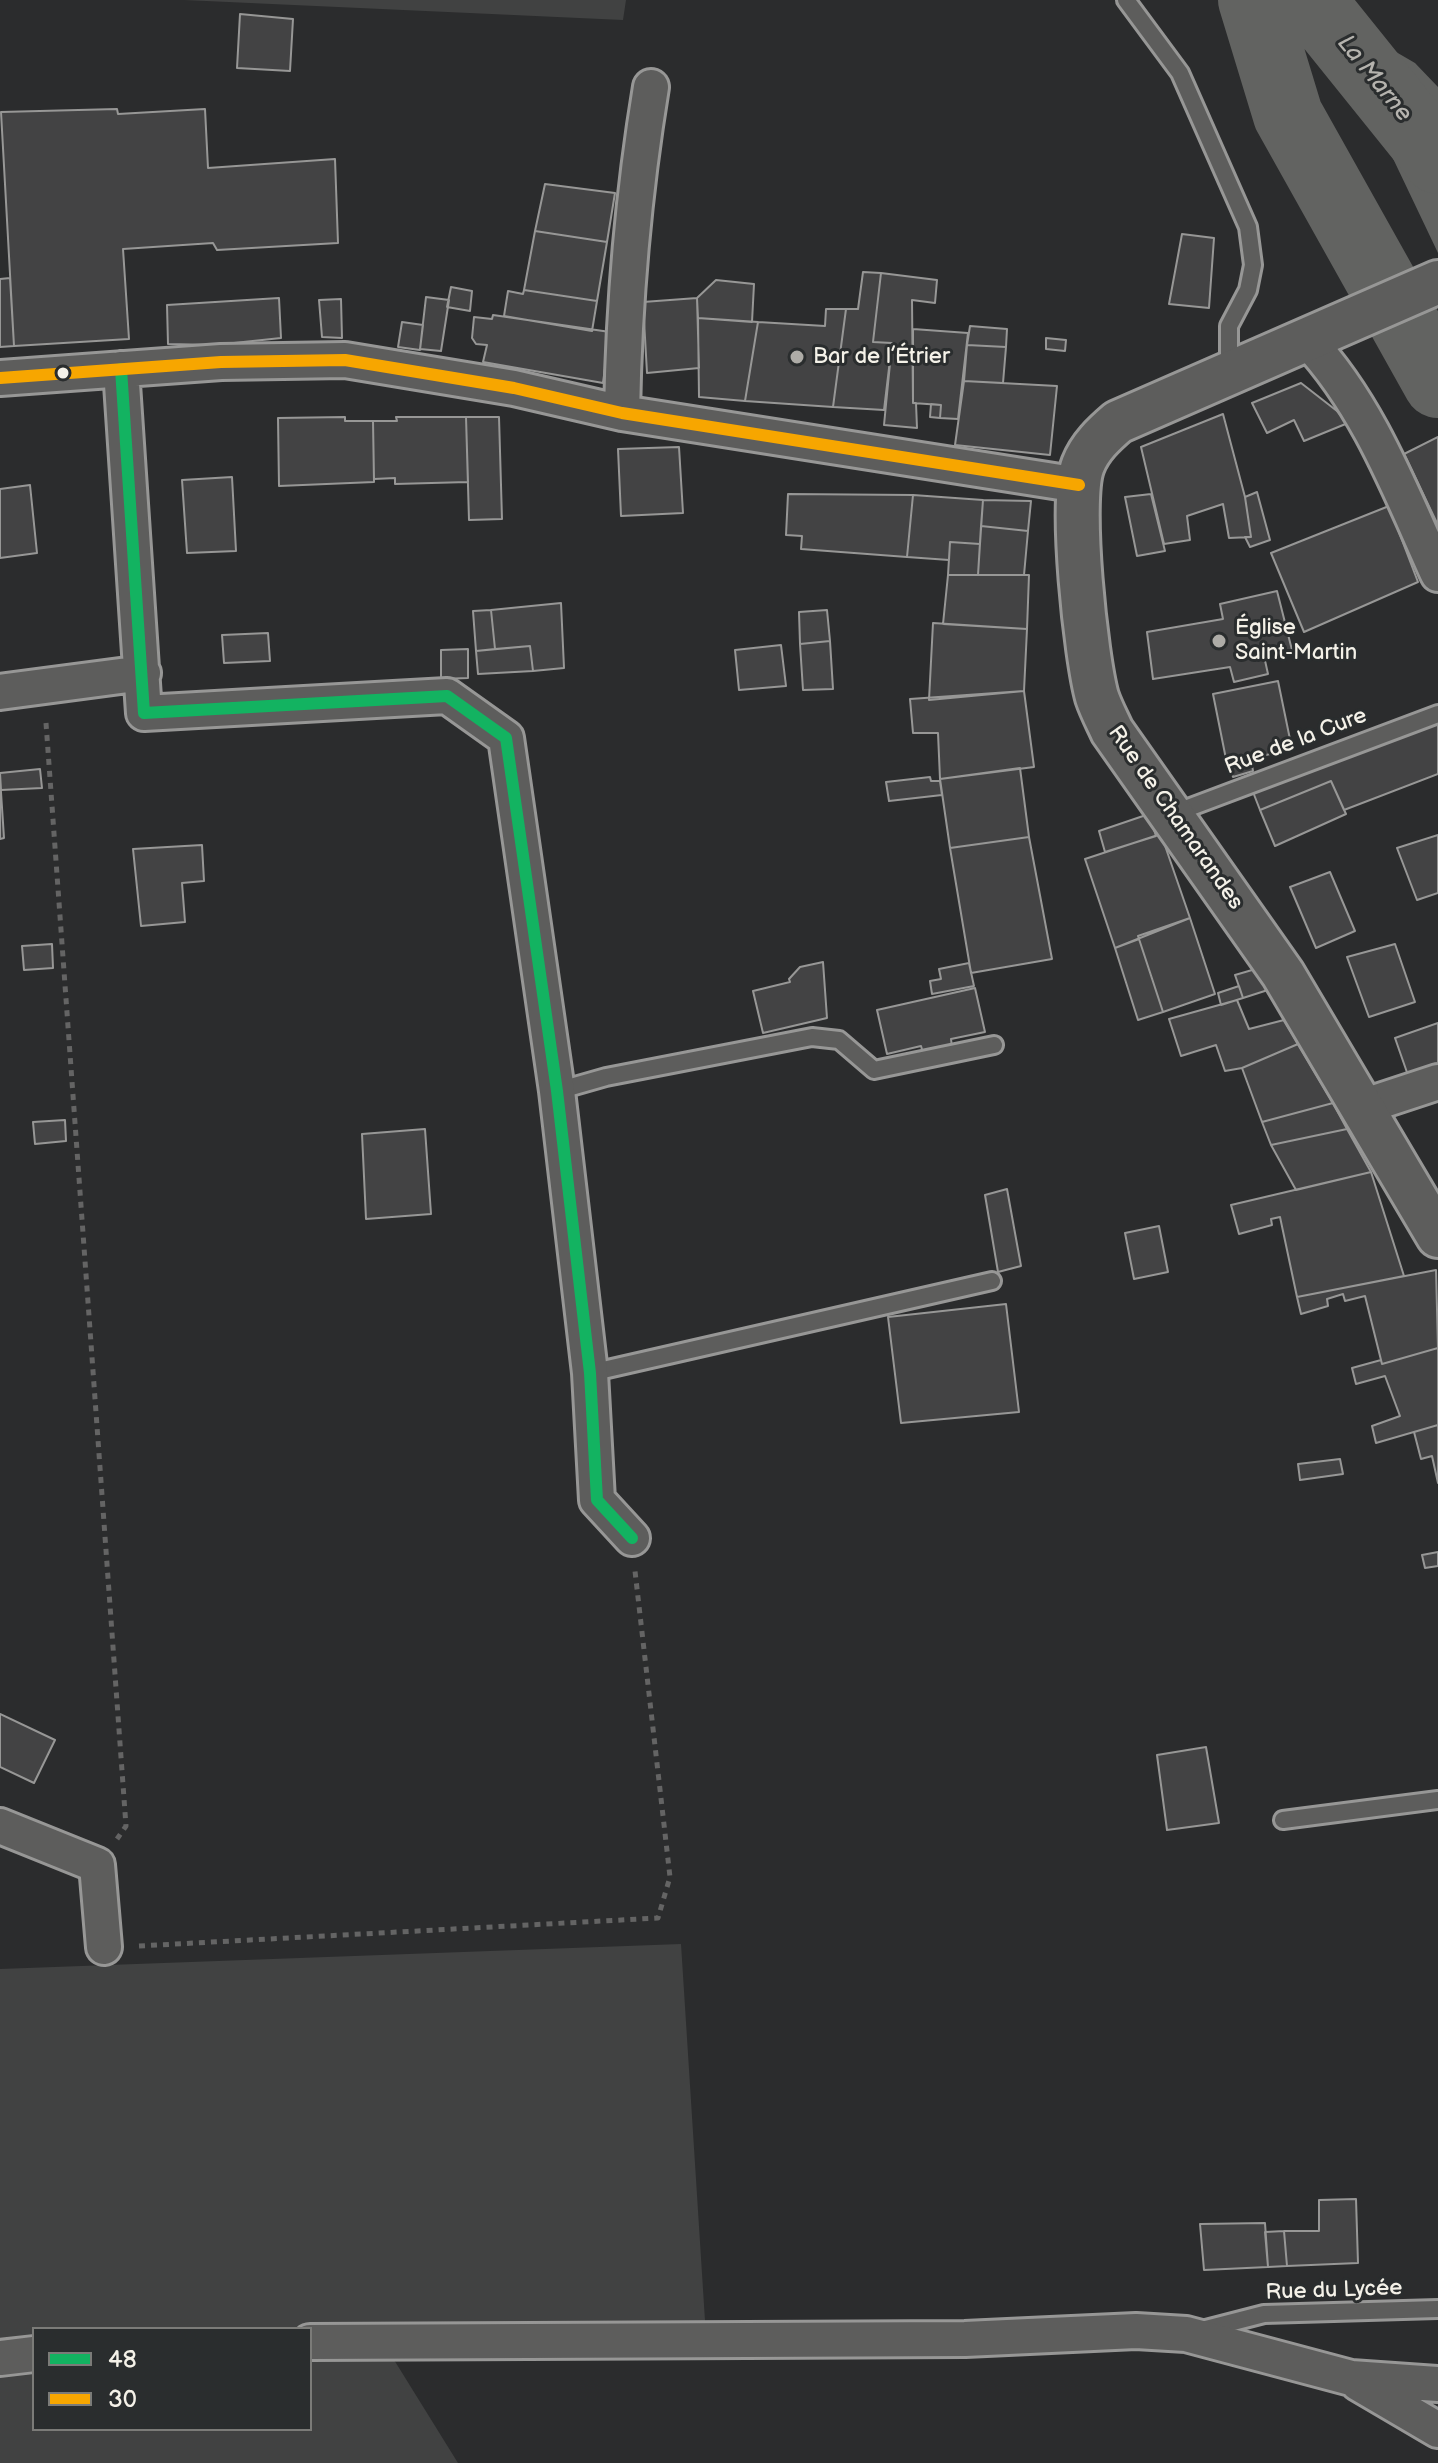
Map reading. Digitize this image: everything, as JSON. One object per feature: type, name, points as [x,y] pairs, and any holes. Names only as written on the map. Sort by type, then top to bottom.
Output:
[{"type":"street","points":[[622,413],[624,309],[633,195],[651,87]]},
{"type":"street","name":"Rue de Chamarandes","points":[[1438,282],[1349,324],[1317,351],[1229,373],[1118,422],[1089,452],[1079,485],[1077,509],[1089,663],[1098,699],[1112,731],[1283,974],[1438,1236]]},
{"type":"street","points":[[1317,351],[1362,410],[1438,574]]},
{"type":"street","points":[[0,378],[221,362],[345,360],[514,388],[622,413],[1079,485]]},
{"type":"street","points":[[121,369],[144,713],[447,696],[506,738],[557,1091],[590,1373],[597,1500],[632,1538]]},
{"type":"street","points":[[0,692],[143,673]]},
{"type":"street","points":[[1362,1107],[1438,1082]]},
{"type":"street","points":[[0,1826],[97,1865],[104,1947]]},
{"type":"street","points":[[312,2342],[965,2339],[1136,2331],[1186,2334],[1351,2378],[1438,2384]]},
{"type":"street","points":[[0,2358],[32,2354]]},
{"type":"street","points":[[1351,2378],[1438,2430]]},
{"type":"lane","points":[[1126,0],[1180,73],[1248,227],[1253,265],[1248,290],[1229,326],[1229,373]]},
{"type":"lane","name":"Rue de la Cure","points":[[1170,814],[1438,714]]},
{"type":"lane","points":[[557,1091],[606,1077],[812,1037],[839,1040],[874,1070],[994,1045]]},
{"type":"lane","points":[[590,1373],[992,1281]]},
{"type":"lane","points":[[1283,1820],[1438,1800]]},
{"type":"lane","name":"Rue du Lycée","points":[[1186,2334],[1264,2314],[1438,2309]]},
{"type":"path","points":[[43,686],[126,1826],[97,1865]]},
{"type":"path","points":[[104,1947],[658,1918],[670,1877],[632,1538]]},
{"type":"shaded area","points":[[184,0],[626,0],[623,20]]},
{"type":"shaded area","points":[[681,1944],[707,2352],[391,2355],[458,2463],[0,2463],[0,1969]]},
{"type":"water","points":[[1353,27],[1415,63],[1438,87],[1438,253],[1388,148],[1362,82],[1334,50],[1335,30]]},
{"type":"building","points":[[240,14],[293,19],[290,71],[237,68]]},
{"type":"building","points":[[117,109],[118,114],[205,109],[208,168],[335,159],[338,243],[217,250],[213,243],[123,249],[129,339],[14,346],[1,112]]},
{"type":"building","points":[[545,184],[615,193],[607,242],[535,231]]},
{"type":"building","points":[[535,231],[607,242],[597,301],[524,290]]},
{"type":"building","points":[[1182,234],[1214,238],[1209,308],[1169,304]]},
{"type":"building","points":[[863,272],[881,273],[873,342],[892,343],[884,410],[833,407],[846,309],[858,309]]},
{"type":"building","points":[[881,273],[937,280],[935,303],[912,300],[913,403],[916,403],[917,428],[884,425],[892,343],[873,342]]},
{"type":"building","points":[[10,278],[14,346],[0,347],[0,279]]},
{"type":"building","points":[[716,280],[754,284],[752,322],[698,318],[697,298]]},
{"type":"building","points":[[451,287],[472,291],[470,311],[447,307]]},
{"type":"building","points":[[524,290],[597,301],[592,331],[504,316],[508,291],[523,294]]},
{"type":"building","points":[[426,297],[449,300],[441,351],[420,349]]},
{"type":"building","points":[[279,298],[281,338],[215,345],[168,344],[167,305]]},
{"type":"building","points":[[697,298],[699,368],[647,373],[643,302]]},
{"type":"building","points":[[341,299],[342,338],[322,337],[319,300]]},
{"type":"building","name":"Bar de l’Étrier","points":[[826,309],[846,309],[833,407],[745,401],[758,322],[825,326]]},
{"type":"building","points":[[493,315],[610,332],[603,383],[483,362],[487,345],[476,344],[472,338],[474,317],[492,319]]},
{"type":"building","points":[[698,318],[758,322],[745,401],[699,397]]},
{"type":"building","points":[[402,322],[423,325],[420,350],[398,347]]},
{"type":"building","points":[[970,326],[1007,329],[1006,347],[967,345]]},
{"type":"building","points":[[913,329],[968,333],[958,419],[940,418],[941,405],[913,403]]},
{"type":"building","points":[[1046,338],[1066,340],[1065,351],[1046,349]]},
{"type":"building","points":[[967,345],[1006,347],[1003,383],[964,381]]},
{"type":"building","points":[[964,381],[1057,386],[1050,455],[955,445]]},
{"type":"building","points":[[1301,383],[1348,423],[1304,441],[1294,420],[1267,433],[1252,403]]},
{"type":"building","points":[[931,404],[941,405],[940,418],[930,417]]},
{"type":"building","points":[[1223,414],[1245,497],[1251,537],[1229,538],[1223,504],[1187,516],[1190,540],[1164,544],[1141,447]]},
{"type":"building","points":[[345,417],[345,421],[373,421],[374,482],[279,486],[278,418]]},
{"type":"building","points":[[396,417],[466,417],[468,482],[395,484],[395,478],[374,479],[373,421],[397,421]]},
{"type":"building","points":[[466,417],[499,417],[502,519],[469,520]]},
{"type":"building","points":[[1438,437],[1438,525],[1404,454]]},
{"type":"building","points":[[679,447],[683,513],[621,516],[618,449]]},
{"type":"building","points":[[232,477],[236,551],[187,553],[182,480]]},
{"type":"building","points":[[30,485],[37,553],[0,558],[0,489]]},
{"type":"building","points":[[1257,492],[1270,540],[1250,547],[1245,537],[1251,537],[1245,497]]},
{"type":"building","points":[[788,494],[913,495],[907,557],[801,549],[802,536],[786,535]]},
{"type":"building","points":[[1151,494],[1165,551],[1137,556],[1125,497]]},
{"type":"building","points":[[913,495],[983,500],[980,544],[950,542],[949,560],[907,557]]},
{"type":"building","points":[[983,500],[1031,501],[1028,531],[981,526]]},
{"type":"building","points":[[1389,506],[1418,582],[1304,632],[1271,553]]},
{"type":"building","points":[[981,526],[1028,531],[1024,575],[978,575]]},
{"type":"building","points":[[950,542],[980,544],[978,575],[948,575]]},
{"type":"building","points":[[948,575],[1029,575],[1027,629],[943,624]]},
{"type":"building","name":"Église Saint-Martin","points":[[1277,591],[1292,650],[1264,656],[1268,674],[1234,682],[1230,667],[1153,679],[1147,632],[1223,619],[1220,604]]},
{"type":"building","points":[[561,603],[564,668],[533,671],[530,646],[495,649],[491,610]]},
{"type":"building","points":[[491,610],[495,649],[476,651],[473,611]]},
{"type":"building","points":[[827,610],[830,641],[800,644],[799,612]]},
{"type":"building","points":[[933,623],[1027,629],[1024,691],[929,700]]},
{"type":"building","points":[[268,633],[270,661],[224,663],[222,635]]},
{"type":"building","points":[[830,641],[833,689],[803,690],[800,644]]},
{"type":"building","points":[[781,645],[786,686],[739,690],[735,650]]},
{"type":"building","points":[[530,646],[533,671],[478,674],[476,651]]},
{"type":"building","points":[[468,649],[468,678],[441,679],[441,650]]},
{"type":"building","points":[[1278,681],[1292,749],[1227,764],[1213,694]]},
{"type":"building","points":[[1024,691],[1034,767],[940,779],[938,733],[913,733],[910,699]]},
{"type":"building","points":[[1438,723],[1438,774],[1344,810],[1331,781],[1260,810],[1253,792]]},
{"type":"building","points":[[1251,759],[1253,771],[1233,777],[1229,764]]},
{"type":"building","points":[[1020,768],[1029,837],[950,848],[940,779]]},
{"type":"building","points":[[40,769],[42,788],[1,790],[0,773]]},
{"type":"building","points":[[0,777],[4,838],[0,839]]},
{"type":"building","points":[[930,777],[931,781],[940,781],[942,795],[889,801],[886,782]]},
{"type":"building","points":[[1331,781],[1346,814],[1275,846],[1260,810]]},
{"type":"building","points":[[1149,814],[1156,836],[1105,852],[1099,831]]},
{"type":"building","points":[[1161,834],[1190,918],[1115,948],[1085,859]]},
{"type":"building","points":[[1438,835],[1438,893],[1417,900],[1397,848]]},
{"type":"building","points":[[1029,837],[1052,959],[971,973],[950,848]]},
{"type":"building","points":[[202,845],[204,881],[182,883],[185,922],[141,926],[133,849]]},
{"type":"building","points":[[1330,872],[1355,931],[1316,948],[1290,887]]},
{"type":"building","points":[[1190,918],[1215,994],[1163,1012],[1138,936]]},
{"type":"building","points":[[1139,939],[1163,1012],[1138,1020],[1115,948]]},
{"type":"building","points":[[52,944],[53,968],[24,970],[22,946]]},
{"type":"building","points":[[1395,944],[1415,1002],[1369,1017],[1347,957]]},
{"type":"building","points":[[823,962],[827,1018],[763,1033],[753,991],[790,982],[789,979],[800,967]]},
{"type":"building","points":[[969,963],[974,986],[932,994],[930,981],[941,979],[939,969]]},
{"type":"building","points":[[1259,968],[1271,989],[1243,998],[1235,975]]},
{"type":"building","points":[[1239,986],[1243,998],[1221,1005],[1218,993]]},
{"type":"building","points":[[975,988],[985,1032],[951,1039],[952,1047],[923,1053],[921,1046],[887,1054],[877,1010]]},
{"type":"building","points":[[1237,1000],[1249,1029],[1284,1020],[1298,1044],[1242,1068],[1225,1071],[1216,1045],[1181,1056],[1169,1019]]},
{"type":"building","points":[[1438,1023],[1438,1071],[1410,1081],[1395,1038]]},
{"type":"building","points":[[1298,1044],[1333,1103],[1262,1122],[1242,1068]]},
{"type":"building","points":[[1333,1103],[1347,1129],[1271,1145],[1262,1122]]},
{"type":"building","points":[[65,1120],[66,1141],[35,1144],[33,1122]]},
{"type":"building","points":[[425,1129],[431,1214],[366,1219],[362,1134]]},
{"type":"building","points":[[1347,1129],[1371,1172],[1296,1190],[1271,1145]]},
{"type":"building","points":[[1371,1172],[1404,1276],[1297,1297],[1280,1217],[1271,1219],[1272,1225],[1239,1234],[1231,1205]]},
{"type":"building","points":[[1007,1189],[1021,1266],[998,1272],[985,1195]]},
{"type":"building","points":[[1159,1226],[1168,1272],[1134,1279],[1125,1233]]},
{"type":"building","points":[[1436,1270],[1438,1348],[1382,1364],[1365,1296],[1345,1301],[1343,1294],[1327,1299],[1328,1306],[1301,1314],[1297,1297]]},
{"type":"building","points":[[1006,1304],[1019,1412],[901,1423],[888,1317]]},
{"type":"building","points":[[1438,1348],[1438,1425],[1376,1443],[1372,1426],[1400,1416],[1385,1376],[1356,1384],[1352,1368],[1381,1360],[1382,1364]]},
{"type":"building","points":[[1438,1425],[1438,1483],[1432,1456],[1421,1459],[1414,1432]]},
{"type":"building","points":[[1340,1459],[1343,1474],[1300,1480],[1298,1464]]},
{"type":"building","points":[[1438,1552],[1438,1566],[1425,1568],[1422,1555]]},
{"type":"building","points":[[0,1714],[55,1740],[34,1783],[0,1767]]},
{"type":"building","points":[[1206,1747],[1219,1823],[1167,1830],[1157,1755]]},
{"type":"building","points":[[1356,2199],[1358,2263],[1287,2266],[1284,2231],[1319,2231],[1319,2200]]},
{"type":"building","points":[[1265,2223],[1268,2267],[1204,2270],[1200,2224]]},
{"type":"building","points":[[1284,2231],[1287,2266],[1268,2267],[1265,2232]]},
{"type":"waterway","points":[[1253,0],[1288,115],[1438,383]]},
{"type":"waterway","name":"La Marne","points":[[1310,0],[1438,159]]},
{"type":"transit line","name":"30","points":[[0,378],[221,362],[345,360],[514,388],[622,413],[1079,485]]},
{"type":"transit line","name":"48","points":[[121,369],[144,713],[447,696],[506,738],[557,1091],[590,1373],[597,1500],[632,1538]]},
{"type":"place","name":"Bar de l’Étrier","points":[[797,357]]},
{"type":"place","name":"Église Saint-Martin","points":[[1219,641]]}]
